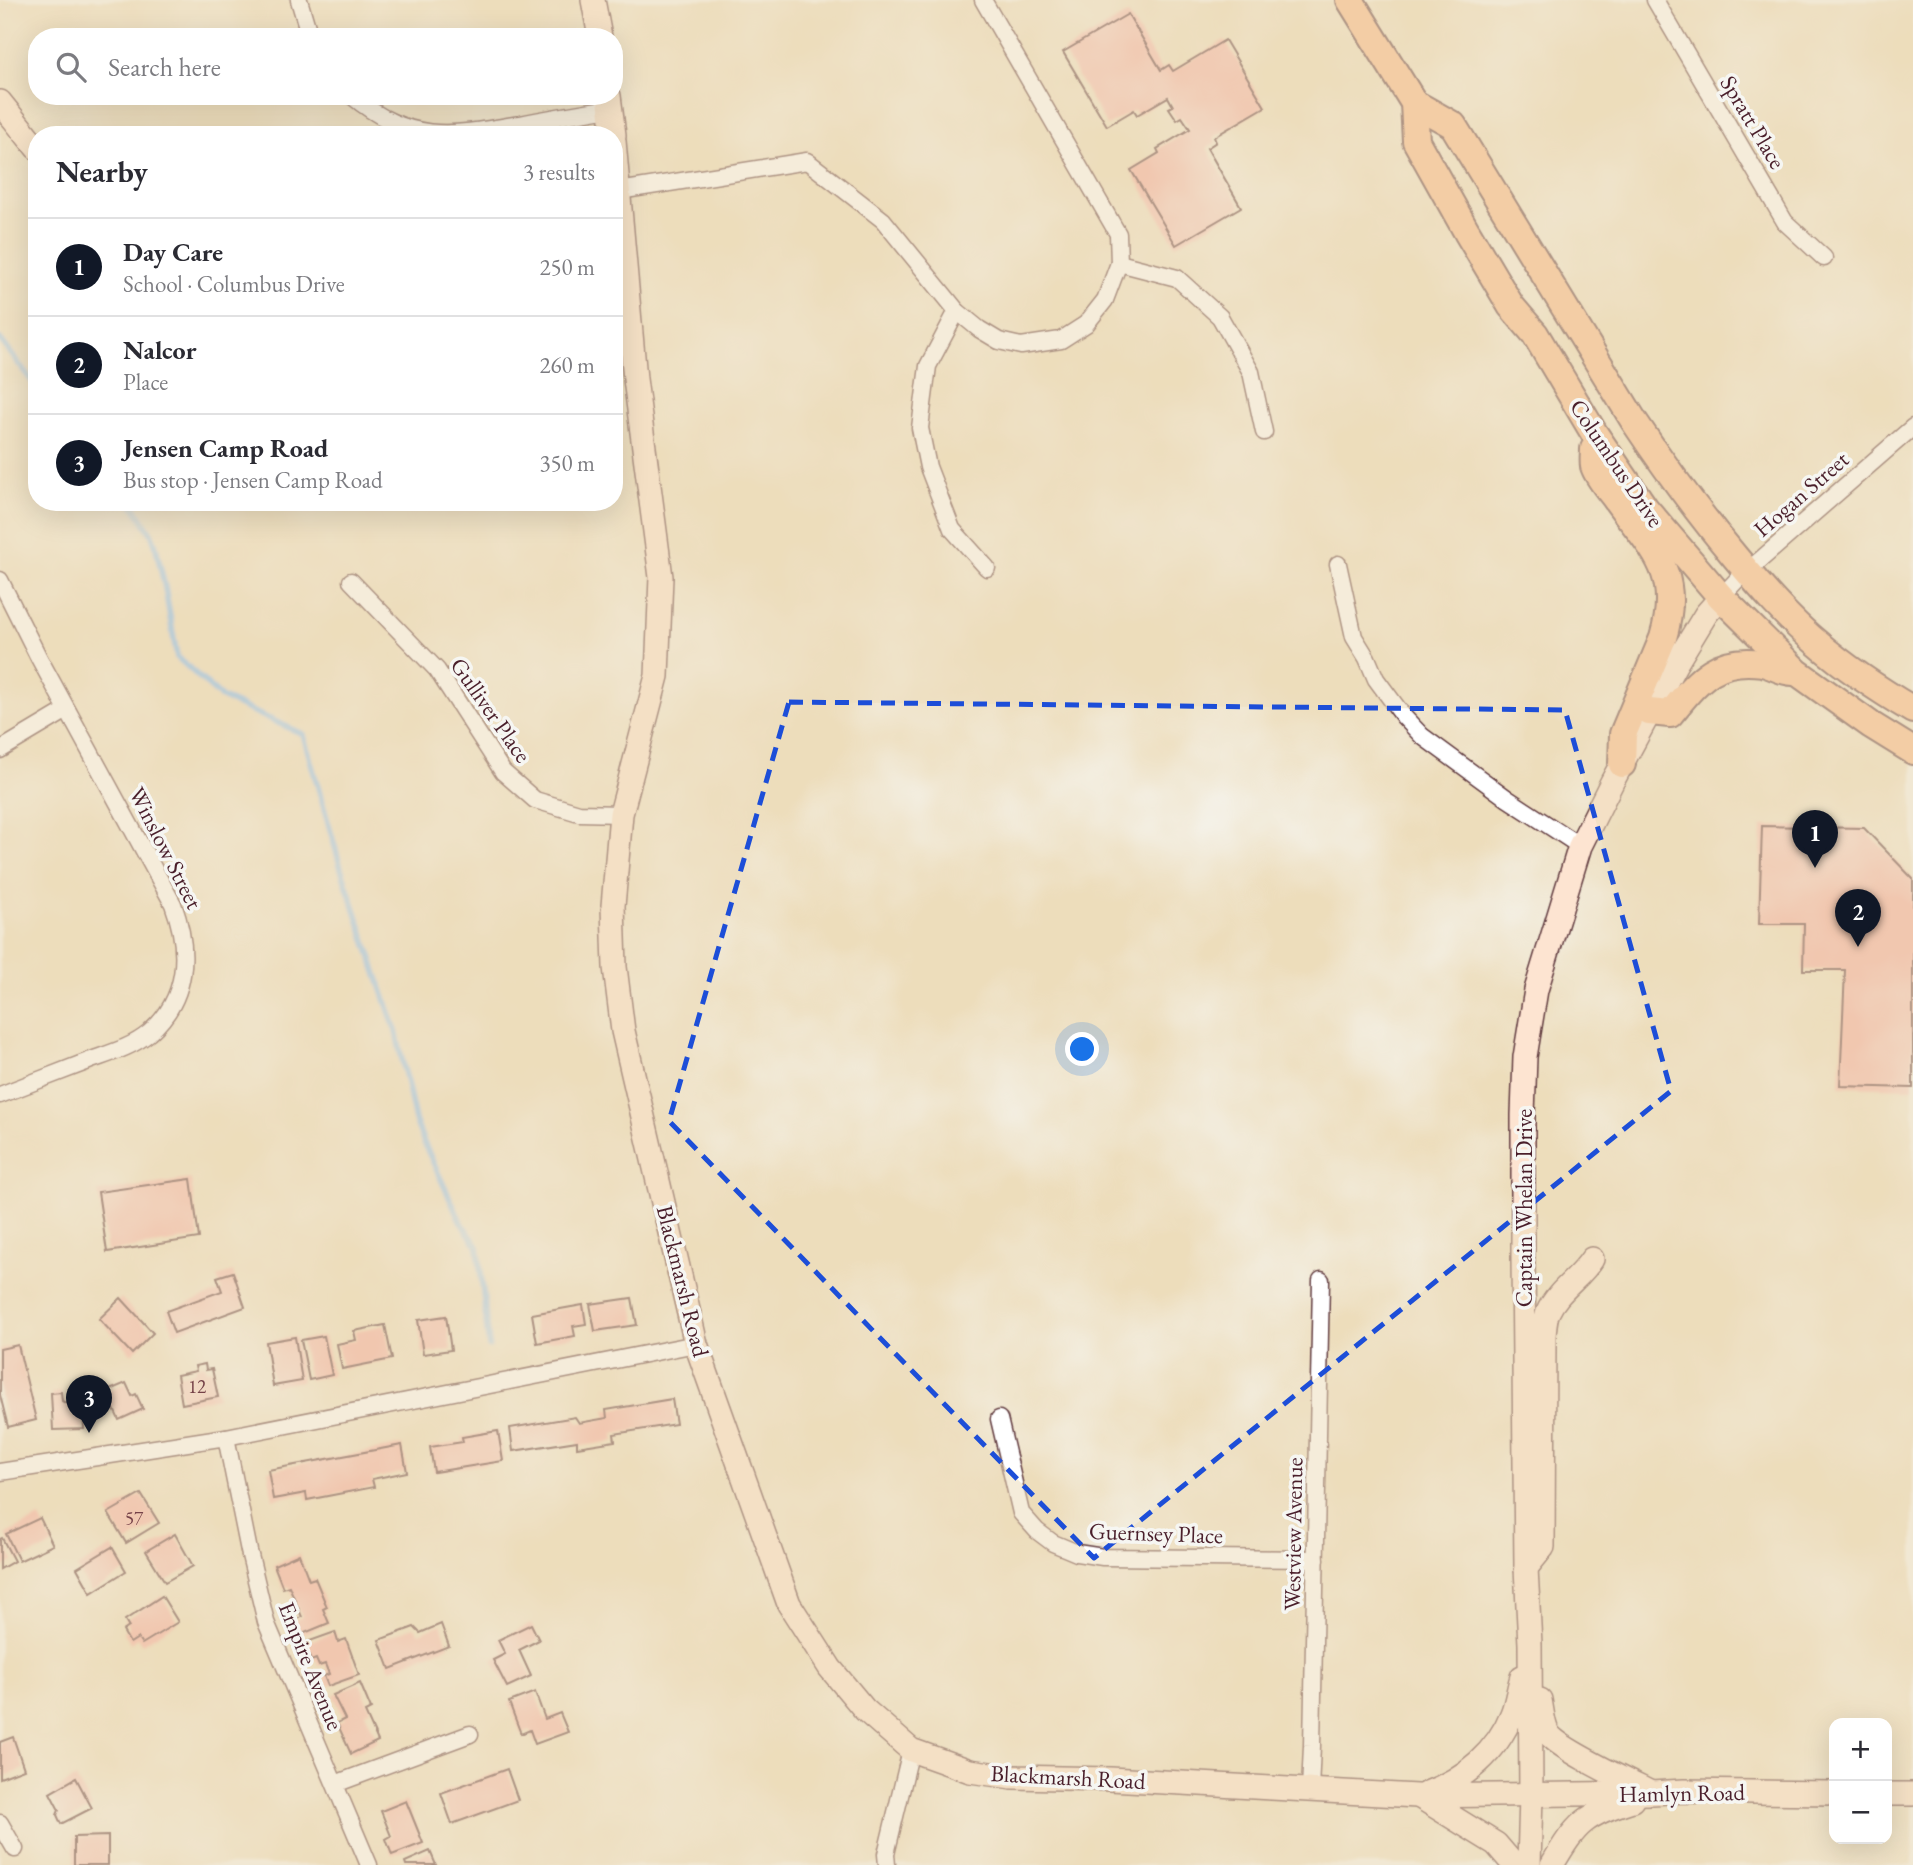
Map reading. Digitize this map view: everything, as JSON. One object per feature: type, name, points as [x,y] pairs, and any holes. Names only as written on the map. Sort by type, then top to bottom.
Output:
[{"type":"main road","name":"Columbus Drive","points":[[1350,0],[1414,103],[1453,125],[1634,421],[1692,505],[1747,572],[1816,642],[1861,677],[1913,710]]},
{"type":"main road","name":"Columbus Drive","points":[[1414,103],[1416,141],[1511,306],[1535,334],[1594,433],[1645,508],[1721,597],[1797,672],[1871,725],[1913,751]]},
{"type":"main road","points":[[1594,433],[1594,467],[1659,557],[1670,585],[1667,624],[1623,734],[1622,764]]},
{"type":"main road","points":[[1649,712],[1670,714],[1698,681],[1725,664],[1765,663],[1784,672],[1797,672]]},
{"type":"street","points":[[299,0],[307,28]]},
{"type":"street","points":[[593,0],[598,28]]},
{"type":"street","points":[[623,190],[807,161],[883,220],[957,311],[979,329],[999,341],[1021,346],[1061,340],[1086,324],[1105,300],[1119,263],[1118,234],[983,0]]},
{"type":"street","name":"Spratt Place","points":[[1655,0],[1785,222],[1824,258]]},
{"type":"street","points":[[0,102],[28,137]]},
{"type":"street","points":[[364,105],[383,119],[405,126]]},
{"type":"street","points":[[502,126],[596,105]]},
{"type":"street","points":[[609,105],[613,126]]},
{"type":"street","points":[[1119,263],[1177,278],[1220,317],[1251,372],[1264,432]]},
{"type":"street","points":[[957,311],[928,366],[920,429],[929,467],[952,529],[986,568]]},
{"type":"street","name":"Blackmarsh Road","points":[[623,342],[624,380],[661,577],[657,676],[621,814],[613,906],[615,967],[624,1031],[696,1343],[789,1604],[830,1668],[865,1710],[911,1750],[970,1771],[1012,1777],[1123,1780],[1417,1796],[1531,1795]]},
{"type":"street","name":"Hogan Street","points":[[1721,597],[1913,427]]},
{"type":"street","points":[[1338,564],[1354,637],[1376,679],[1404,717],[1422,736],[1508,799],[1580,846]]},
{"type":"street","name":"Winslow Street","points":[[0,580],[67,710],[173,904],[183,933],[184,965],[176,995],[169,1009],[160,1022],[138,1041],[0,1095]]},
{"type":"street","name":"Gulliver Place","points":[[351,581],[437,670],[503,772],[535,800],[579,813],[621,814]]},
{"type":"street","name":"Captain Whelan Drive","points":[[1529,1865],[1530,1644],[1526,1567],[1523,1128],[1525,1057],[1536,990],[1580,846],[1649,712],[1706,614],[1721,597]]},
{"type":"street","points":[[0,750],[67,710]]},
{"type":"street","points":[[1526,1567],[1543,1548],[1546,1316],[1558,1297],[1586,1269],[1592,1259]]},
{"type":"street","name":"Westview Avenue","points":[[1310,1790],[1321,1280]]},
{"type":"street","points":[[0,1472],[226,1437],[696,1343]]},
{"type":"street","name":"Guernsey Place","points":[[999,1419],[1021,1513],[1037,1531],[1053,1543],[1077,1553],[1103,1557],[1316,1559]]},
{"type":"street","name":"Empire Avenue","points":[[226,1437],[266,1622],[369,1865]]},
{"type":"street","points":[[1530,1644],[1547,1732],[1596,1765],[1652,1793]]},
{"type":"street","points":[[1417,1796],[1437,1789],[1470,1771],[1485,1757],[1513,1713],[1530,1644]]},
{"type":"street","points":[[335,1784],[470,1734]]},
{"type":"street","points":[[887,1865],[886,1854],[911,1750]]},
{"type":"street","name":"Hamlyn Road","points":[[1531,1795],[1684,1791],[1829,1793]]},
{"type":"street","points":[[1552,1865],[1565,1842],[1590,1816],[1652,1793]]},
{"type":"street","points":[[1892,1794],[1913,1794]]},
{"type":"street","points":[[1417,1796],[1496,1844],[1514,1865]]},
{"type":"street","points":[[0,1823],[15,1849]]},
{"type":"highlighted area","points":[[789,702],[1565,710],[1671,1091],[1094,1558],[669,1121]]},
{"type":"building","points":[[1128,14],[1161,70],[1169,65],[1173,71],[1225,40],[1265,107],[1214,137],[1216,142],[1207,148],[1241,207],[1176,245],[1131,170],[1159,153],[1157,149],[1190,129],[1182,117],[1177,120],[1169,108],[1173,106],[1168,97],[1137,115],[1134,110],[1107,126],[1063,52]]},
{"type":"building","points":[[1762,826],[1864,828],[1913,879],[1913,1088],[1840,1086],[1845,970],[1803,970],[1804,924],[1759,924]]},
{"type":"building","points":[[191,1179],[199,1238],[107,1252],[98,1192]]},
{"type":"building","points":[[233,1272],[245,1307],[174,1333],[166,1311],[222,1291],[217,1277]]},
{"type":"building","points":[[121,1298],[153,1333],[132,1354],[99,1319]]},
{"type":"building","points":[[632,1298],[637,1325],[595,1331],[590,1304]]},
{"type":"building","points":[[583,1305],[586,1324],[573,1326],[575,1336],[537,1343],[532,1314]]},
{"type":"building","points":[[446,1316],[451,1350],[423,1354],[418,1320]]},
{"type":"building","points":[[385,1325],[392,1359],[342,1369],[337,1344],[356,1340],[354,1331]]},
{"type":"building","points":[[324,1336],[332,1375],[309,1380],[301,1340]]},
{"type":"building","points":[[295,1337],[302,1381],[273,1386],[266,1342]]},
{"type":"building","points":[[18,1345],[36,1420],[8,1427],[0,1395],[0,1349]]},
{"type":"building","points":[[205,1364],[206,1370],[212,1369],[218,1397],[182,1404],[177,1375],[196,1371],[195,1366]]},
{"type":"building","points":[[126,1383],[132,1396],[136,1394],[143,1409],[119,1420],[113,1407],[107,1409],[100,1394]]},
{"type":"building","points":[[61,1392],[62,1401],[83,1412],[84,1429],[53,1430],[51,1393]]},
{"type":"building","points":[[672,1399],[676,1424],[614,1434],[615,1441],[577,1447],[577,1441],[513,1451],[510,1428],[575,1417],[579,1423],[607,1418],[606,1410]]},
{"type":"building","points":[[498,1431],[503,1461],[434,1472],[430,1447],[463,1442],[462,1437]]},
{"type":"building","points":[[402,1445],[407,1472],[372,1479],[374,1487],[307,1500],[306,1493],[273,1499],[268,1470]]},
{"type":"building","points":[[141,1494],[159,1523],[126,1543],[108,1513]]},
{"type":"building","points":[[40,1518],[53,1545],[19,1561],[6,1534]]},
{"type":"building","points":[[175,1534],[193,1566],[165,1582],[146,1551]]},
{"type":"building","points":[[2,1538],[14,1561],[0,1569],[0,1539]]},
{"type":"building","points":[[112,1547],[126,1571],[91,1593],[77,1568]]},
{"type":"building","points":[[299,1554],[309,1580],[315,1578],[327,1607],[323,1609],[329,1623],[300,1635],[294,1620],[302,1617],[289,1586],[283,1588],[274,1565]]},
{"type":"building","points":[[162,1596],[178,1622],[142,1644],[138,1638],[130,1643],[123,1631],[129,1627],[125,1620]]},
{"type":"building","points":[[441,1624],[449,1646],[390,1669],[379,1640],[414,1627],[420,1633]]},
{"type":"building","points":[[531,1624],[539,1640],[519,1650],[531,1676],[507,1687],[493,1660],[505,1654],[498,1640]]},
{"type":"building","points":[[335,1632],[338,1642],[346,1639],[359,1675],[328,1686],[324,1676],[329,1674],[325,1664],[319,1666],[316,1659],[311,1661],[304,1643]]},
{"type":"building","points":[[360,1683],[371,1709],[365,1712],[378,1741],[351,1754],[337,1723],[345,1719],[333,1695]]},
{"type":"building","points":[[535,1692],[545,1719],[560,1713],[568,1732],[535,1744],[530,1730],[521,1734],[509,1702]]},
{"type":"building","points":[[13,1737],[24,1769],[0,1778],[0,1742]]},
{"type":"building","points":[[507,1769],[518,1800],[452,1824],[441,1793]]},
{"type":"building","points":[[76,1778],[92,1808],[61,1824],[57,1815],[59,1810],[50,1793]]},
{"type":"building","points":[[406,1801],[423,1843],[392,1855],[386,1839],[391,1836],[381,1811]]},
{"type":"building","points":[[108,1836],[108,1865],[74,1865],[74,1837]]},
{"type":"building","points":[[430,1851],[436,1865],[406,1865],[405,1862]]},
{"type":"waterway","points":[[0,339],[28,376]]},
{"type":"waterway","points":[[137,511],[155,543],[177,657],[222,698],[303,734],[341,868],[396,1031],[415,1120],[461,1222],[478,1247],[489,1346]]},
{"type":"place","name":"Day Care","points":[[1815,868]]},
{"type":"place","name":"Nalcor","points":[[1858,947]]},
{"type":"place","name":"Jensen Camp Road","points":[[89,1433]]}]
